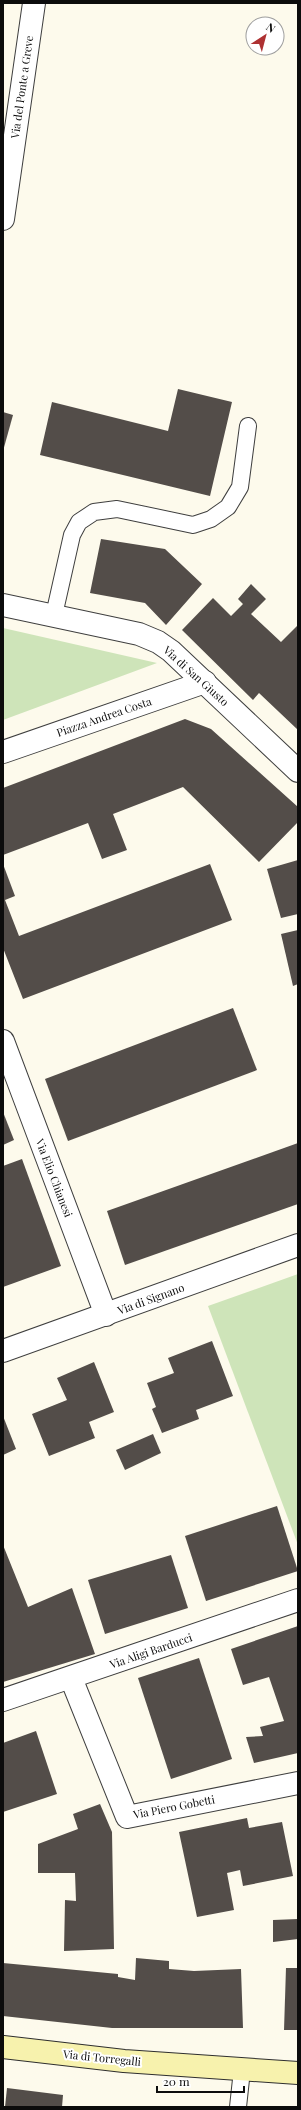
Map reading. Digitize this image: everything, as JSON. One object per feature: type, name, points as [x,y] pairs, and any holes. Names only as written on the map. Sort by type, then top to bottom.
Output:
[{"type":"main road","name":"Via di Torregalli","points":[[3,2047],[124,2061],[298,2073]]},
{"type":"street","name":"Via del Ponte a Greve","points":[[3,219],[34,3]]},
{"type":"street","name":"Via di San Giusto","points":[[3,604],[139,634],[158,642],[205,682],[298,771]]},
{"type":"street","name":"Piazza Andrea Costa","points":[[3,752],[205,682]]},
{"type":"street","name":"Via Elio Chianesi","points":[[3,1042],[106,1315]]},
{"type":"street","name":"Via di Signano","points":[[3,1351],[298,1245]]},
{"type":"street","name":"Via Aligi Barducci","points":[[3,1700],[298,1600]]},
{"type":"street","name":"Via Piero Gobetti","points":[[71,1678],[127,1817],[298,1782]]},
{"type":"lane","points":[[54,615],[72,535],[79,522],[94,512],[117,509],[193,525],[211,519],[228,507],[240,487],[248,426]]},
{"type":"lane","points":[[238,2107],[242,2070]]},
{"type":"green space","points":[[3,628],[157,663],[3,720]]},
{"type":"green space","points":[[298,1274],[298,1545],[208,1306]]},
{"type":"building","points":[[178,389],[232,402],[210,496],[40,455],[52,402],[168,431]]},
{"type":"building","points":[[3,412],[13,415],[3,451]]},
{"type":"building","points":[[101,539],[165,549],[202,584],[166,625],[145,603],[90,593]]},
{"type":"building","points":[[251,584],[266,599],[251,614],[281,642],[298,625],[298,730],[259,693],[253,700],[182,630],[213,598],[231,616],[243,604],[238,599]]},
{"type":"building","points":[[185,719],[211,729],[298,807],[298,822],[259,862],[183,787],[113,814],[127,850],[102,859],[88,823],[3,855],[3,788]]},
{"type":"building","points":[[298,860],[298,914],[281,918],[267,869]]},
{"type":"building","points":[[3,864],[15,896],[5,900],[19,936],[210,864],[232,920],[23,999],[3,948]]},
{"type":"building","points":[[298,930],[298,984],[293,986],[281,934]]},
{"type":"building","points":[[233,1008],[257,1070],[68,1141],[45,1079]]},
{"type":"building","points":[[3,1112],[14,1140],[3,1145]]},
{"type":"building","points":[[298,1143],[298,1204],[125,1265],[107,1211]]},
{"type":"building","points":[[22,1159],[61,1266],[3,1287],[3,1166]]},
{"type":"building","points":[[212,1341],[233,1396],[196,1410],[199,1419],[162,1433],[152,1409],[156,1407],[147,1383],[174,1373],[168,1358]]},
{"type":"building","points":[[94,1362],[114,1412],[89,1422],[95,1438],[49,1456],[32,1414],[67,1400],[57,1378]]},
{"type":"building","points":[[3,1416],[16,1449],[3,1455]]},
{"type":"building","points":[[153,1434],[161,1453],[125,1470],[116,1450]]},
{"type":"building","points":[[277,1506],[298,1571],[206,1601],[185,1536]]},
{"type":"building","points":[[3,1545],[28,1607],[72,1588],[95,1654],[3,1682]]},
{"type":"building","points":[[171,1555],[188,1608],[105,1634],[88,1580]]},
{"type":"building","points":[[298,1626],[298,1753],[254,1763],[246,1737],[263,1736],[260,1727],[284,1721],[269,1677],[243,1685],[231,1649]]},
{"type":"building","points":[[199,1658],[232,1759],[171,1779],[138,1678]]},
{"type":"building","points":[[36,1731],[57,1794],[3,1812],[3,1743]]},
{"type":"building","points":[[100,1804],[112,1832],[114,1949],[64,1951],[65,1900],[76,1901],[75,1873],[38,1873],[38,1844],[78,1829],[73,1814]]},
{"type":"building","points":[[247,1818],[249,1828],[282,1822],[293,1876],[243,1886],[240,1870],[227,1873],[234,1910],[197,1917],[179,1832]]},
{"type":"building","points":[[298,1919],[298,1939],[273,1942],[273,1920]]},
{"type":"building","points":[[136,1958],[169,1961],[169,1969],[194,1971],[241,1969],[243,2028],[112,2028],[3,2016],[3,1963],[118,1974],[118,1977],[135,1980]]},
{"type":"building","points":[[286,1968],[298,1968],[298,2030],[284,2030]]},
{"type":"building","points":[[7,2088],[63,2095],[62,2107],[5,2107]]}]
